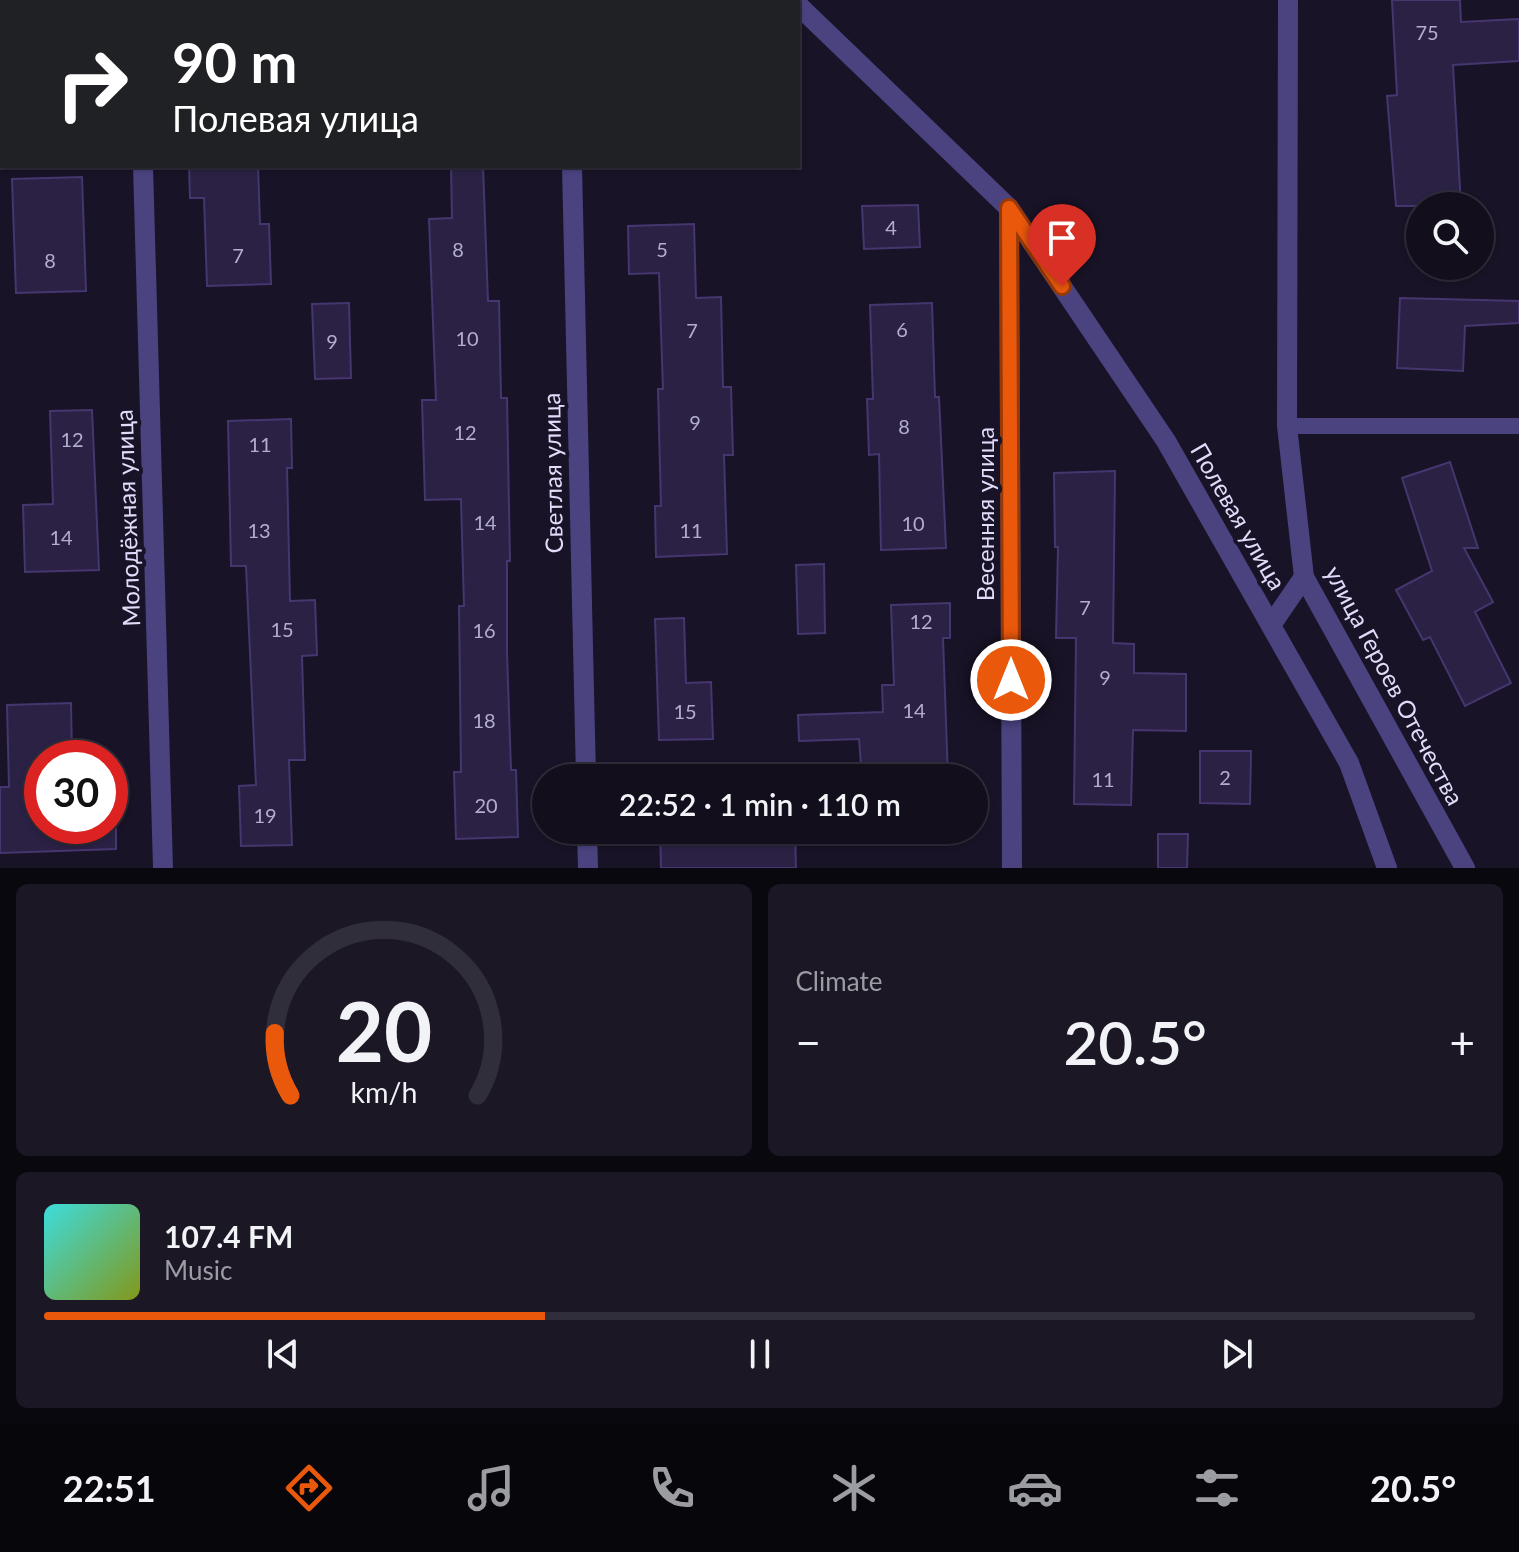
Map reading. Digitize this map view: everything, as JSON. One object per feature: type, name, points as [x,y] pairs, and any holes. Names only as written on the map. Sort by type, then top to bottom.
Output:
[{"type":"street","name":"улица Героев Отечества","points":[[1288,0],[1287,426],[1304,577],[1465,868]]},
{"type":"street","name":"Полевая улица","points":[[800,7],[1009,208],[1166,441],[1349,763],[1387,868]]},
{"type":"street","name":"Молодёжная улица","points":[[143,168],[163,868]]},
{"type":"street","name":"Светлая улица","points":[[572,168],[586,764]]},
{"type":"street","name":"Весенняя улица","points":[[1009,208],[1012,868]]},
{"type":"street","points":[[1271,625],[1304,577]]},
{"type":"street","points":[[587,844],[588,868]]},
{"type":"lane","points":[[1287,426],[1519,426]]},
{"type":"building","points":[[1392,0],[1460,0],[1461,22],[1519,19],[1519,61],[1453,65],[1460,192],[1406,192],[1406,206],[1396,206],[1387,96],[1397,95]]},
{"type":"building","points":[[189,168],[258,168],[260,224],[269,224],[271,284],[207,286],[204,198],[190,198]]},
{"type":"building","points":[[451,168],[483,168],[488,301],[499,301],[501,398],[507,398],[510,561],[507,561],[507,653],[511,770],[516,770],[518,837],[456,839],[454,772],[461,772],[459,606],[464,606],[461,499],[425,500],[422,400],[436,400],[429,219],[452,218]]},
{"type":"building","points":[[82,177],[86,291],[16,293],[12,179]]},
{"type":"building","points":[[918,205],[920,247],[864,249],[862,206]]},
{"type":"building","points":[[694,224],[696,298],[721,297],[723,387],[731,387],[733,455],[724,455],[727,554],[656,557],[655,506],[661,506],[658,389],[663,389],[659,273],[629,274],[628,226]]},
{"type":"building","points":[[1400,298],[1519,301],[1519,323],[1465,326],[1463,371],[1397,368]]},
{"type":"building","points":[[349,303],[351,378],[315,379],[312,304]]},
{"type":"building","points":[[932,303],[946,548],[881,550],[879,454],[869,455],[867,399],[873,399],[870,305]]},
{"type":"building","points":[[92,410],[99,570],[25,572],[23,505],[53,504],[50,411]]},
{"type":"building","points":[[291,419],[292,468],[287,468],[290,601],[315,600],[317,655],[302,656],[305,760],[289,760],[292,845],[241,846],[239,786],[256,785],[246,566],[231,566],[228,421]]},
{"type":"building","points":[[1450,462],[1478,548],[1464,548],[1493,602],[1475,612],[1511,683],[1465,706],[1430,637],[1423,640],[1396,590],[1432,571],[1402,478]]},
{"type":"building","points":[[1115,471],[1113,643],[1134,644],[1134,673],[1186,674],[1186,731],[1133,730],[1131,805],[1074,804],[1076,638],[1056,638],[1058,547],[1055,547],[1054,473]]},
{"type":"building","points":[[824,564],[825,633],[798,634],[796,565]]},
{"type":"building","points":[[950,603],[950,638],[943,638],[948,764],[861,764],[859,739],[799,741],[798,715],[883,712],[882,685],[894,685],[891,605]]},
{"type":"building","points":[[684,618],[686,683],[711,682],[713,739],[659,740],[655,619]]},
{"type":"building","points":[[71,703],[72,740],[24,740],[24,844],[116,844],[116,849],[0,853],[0,787],[9,787],[7,705]]},
{"type":"building","points":[[1200,751],[1251,751],[1250,804],[1200,803]]},
{"type":"building","points":[[1158,834],[1188,834],[1187,868],[1158,868]]},
{"type":"building","points":[[660,844],[795,844],[796,868],[661,868]]},
{"type":"route","points":[[1011,680],[1009,208],[1062,286]]}]
